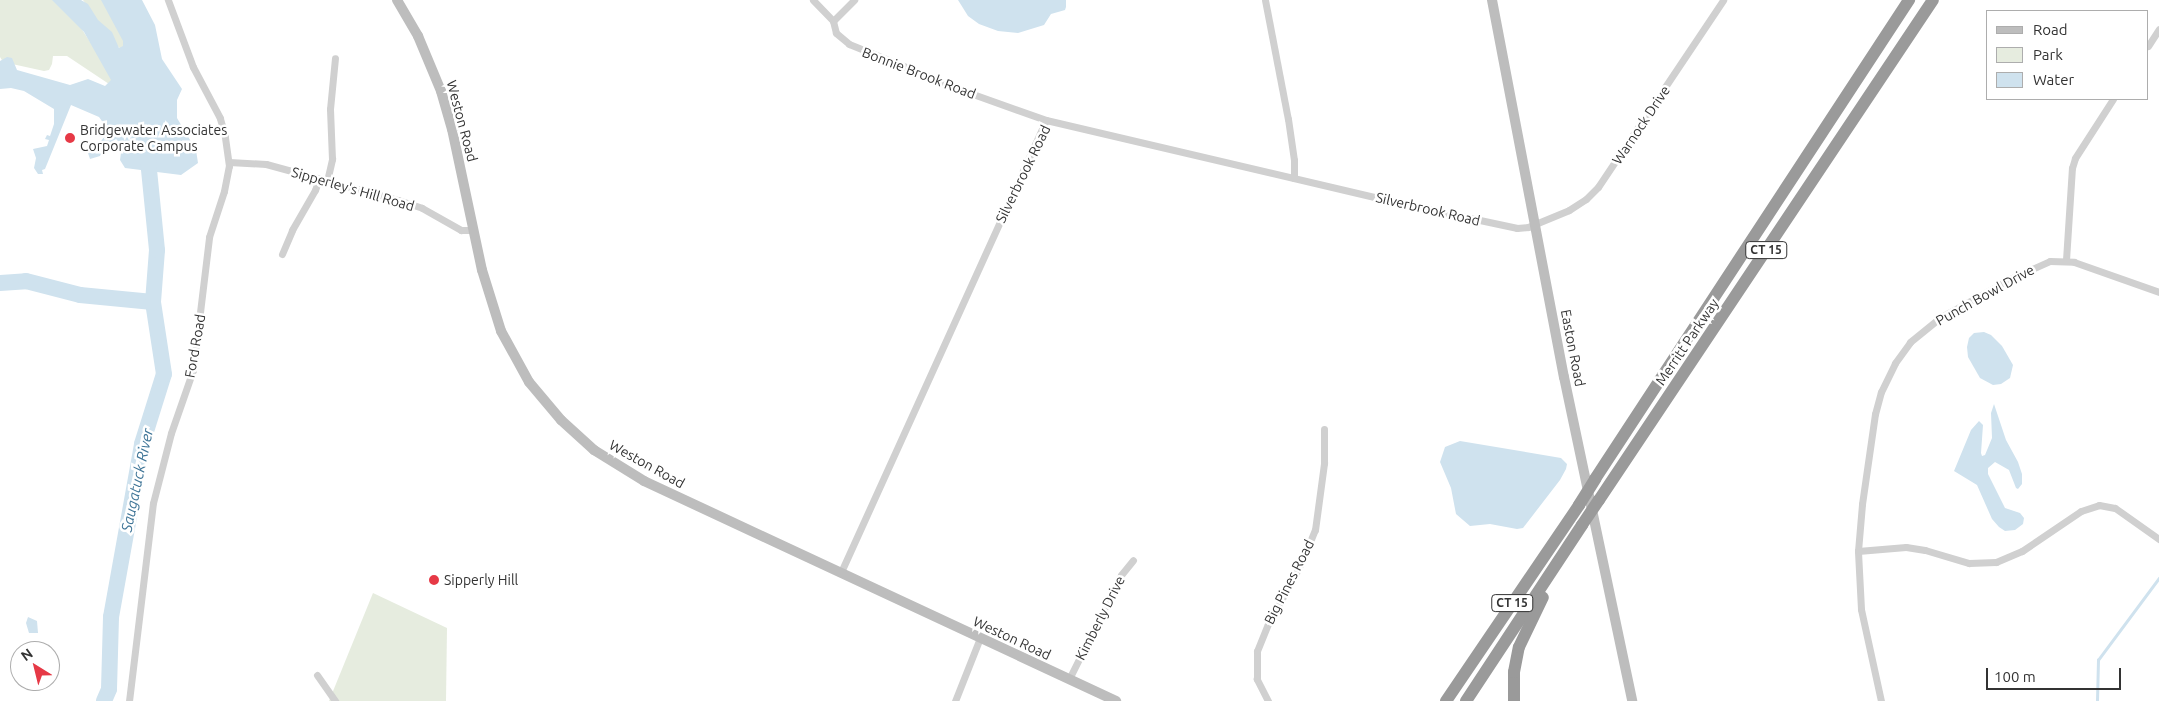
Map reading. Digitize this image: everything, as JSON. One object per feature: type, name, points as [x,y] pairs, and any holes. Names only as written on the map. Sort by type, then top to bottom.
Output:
[{"type":"highway","name":"Merritt Parkway","points":[[1446,701],[1579,505],[1909,0]]},
{"type":"highway","name":"Merritt Parkway","points":[[1466,701],[1932,0]]},
{"type":"highway","points":[[1514,701],[1514,672],[1524,634],[1582,525]]},
{"type":"main road","name":"Weston Road","points":[[397,0],[418,36],[441,91],[452,128],[489,298],[507,344],[536,392],[572,430],[604,457],[637,477],[1116,701]]},
{"type":"main road","name":"Easton Road","points":[[1492,0],[1535,224],[1632,701]]},
{"type":"street","name":"Ford Road","points":[[128,701],[153,504],[171,432],[193,370],[209,237],[224,191],[229,162],[220,118],[190,60],[168,0]]},
{"type":"street","name":"Bonnie Brook Road","points":[[813,0],[833,21],[836,33],[859,49],[970,93],[1046,120]]},
{"type":"street","points":[[833,21],[854,0]]},
{"type":"street","points":[[1265,0],[1288,119],[1294,160],[1294,178]]},
{"type":"street","points":[[1714,0],[1718,7]]},
{"type":"street","name":"Warnock Drive","points":[[1535,224],[1581,203],[1598,187],[1636,134],[1723,0]]},
{"type":"street","points":[[2149,44],[2159,29]]},
{"type":"street","points":[[327,181],[332,159],[330,109],[335,58]]},
{"type":"street","points":[[2066,260],[2072,168],[2075,158],[2111,100]]},
{"type":"street","name":"Silverbrook Road","points":[[841,572],[1046,120],[1489,222],[1518,228],[1535,224]]},
{"type":"street","name":"Sipperley's Hill Road","points":[[229,162],[266,164],[422,208],[461,230],[473,230]]},
{"type":"street","points":[[282,254],[292,230],[315,190],[319,179]]},
{"type":"street","name":"Punch Bowl Drive","points":[[1881,701],[1861,609],[1858,551],[1862,504],[1875,414],[1881,392],[1895,363],[1910,342],[1941,317],[2029,269],[2050,261],[2066,260],[2159,292]]},
{"type":"street","name":"Big Pines Road","points":[[1268,701],[1257,679],[1258,651],[1268,624],[1301,564],[1315,530],[1324,463],[1324,429]]},
{"type":"street","points":[[1858,551],[1906,548],[1925,550],[1969,563],[1996,562],[2022,551],[2081,511],[2102,505],[2119,510],[2145,532],[2159,539]]},
{"type":"street","name":"Kimberly Drive","points":[[1069,680],[1121,575],[1133,560]]},
{"type":"street","points":[[955,701],[980,638]]},
{"type":"street","points":[[317,675],[335,701]]},
{"type":"green space","points":[[0,0],[63,0],[112,76],[115,88],[67,56],[53,56],[49,70],[44,71],[3,62],[0,57]]},
{"type":"green space","points":[[83,0],[111,0],[124,32],[123,51],[112,41]]},
{"type":"green space","points":[[373,593],[447,628],[446,701],[329,701]]},
{"type":"water","points":[[52,0],[81,0],[88,4],[98,20],[112,32],[119,48],[123,46],[123,41],[101,0],[142,0],[155,25],[162,59],[182,89],[177,100],[177,118],[196,150],[198,163],[181,175],[125,168],[120,160],[122,145],[116,139],[109,144],[100,156],[90,159],[88,153],[92,145],[100,142],[105,136],[104,124],[99,117],[71,105],[45,169],[42,170],[43,174],[38,174],[34,168],[36,158],[33,149],[47,146],[49,140],[45,139],[47,135],[50,136],[54,124],[54,109],[24,91],[11,88],[0,89],[0,61],[7,57],[12,58],[17,70],[70,85],[88,79],[105,86],[111,80],[84,32]]},
{"type":"water","points":[[958,0],[1066,0],[1066,7],[1065,10],[1051,14],[1044,25],[1018,33],[998,31],[979,24],[968,16]]},
{"type":"water","points":[[1984,332],[1991,335],[2002,346],[2013,365],[2010,378],[2001,384],[1993,385],[1980,378],[1968,357],[1967,347],[1969,338],[1974,333]]},
{"type":"water","points":[[1994,404],[2006,440],[2018,462],[2022,474],[2022,484],[2018,489],[2016,488],[2009,470],[1995,462],[1988,468],[1988,474],[2005,508],[2020,513],[2024,518],[2023,524],[2015,530],[2005,531],[1999,527],[1992,519],[1977,485],[1954,471],[1971,430],[1979,421],[1983,425],[1981,453],[1982,456],[1985,455],[1992,438],[1991,413]]},
{"type":"water","points":[[1460,441],[1561,458],[1567,464],[1566,469],[1560,480],[1523,528],[1517,529],[1490,524],[1470,526],[1456,514],[1451,488],[1440,462],[1445,447]]},
{"type":"water","points":[[28,617],[37,621],[38,633],[29,633],[26,623]]},
{"type":"waterway","name":"Saugatuck River","points":[[104,701],[109,689],[111,617],[142,444],[164,374],[153,302],[157,250],[147,149]]},
{"type":"waterway","points":[[0,283],[26,281],[80,295],[153,302]]},
{"type":"waterway","points":[[2097,701],[2098,660],[2159,578]]},
{"type":"place","name":"Bridgewater Associates Corporate Campus","points":[[70,138]]},
{"type":"place","name":"Sipperly Hill","points":[[434,580]]}]
